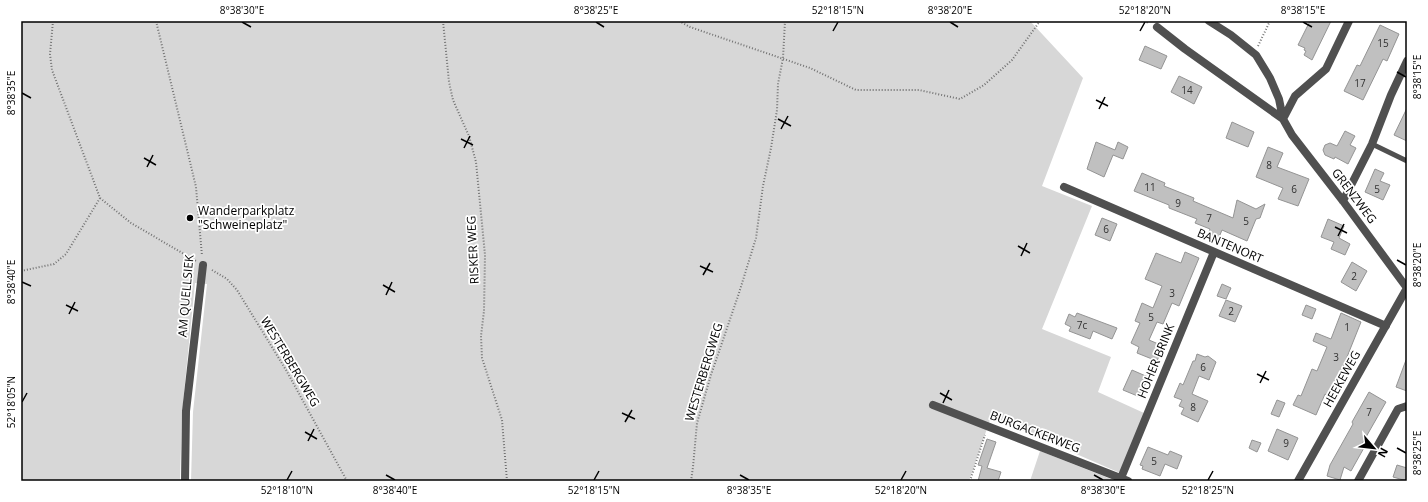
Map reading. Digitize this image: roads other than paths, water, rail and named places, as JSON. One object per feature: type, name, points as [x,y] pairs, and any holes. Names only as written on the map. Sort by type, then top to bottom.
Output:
[{"type":"street","name":"GRENZWEG","points":[[1209,21],[1217,24],[1256,54],[1270,78],[1279,99],[1283,119],[1292,135],[1343,200],[1407,288]]},
{"type":"street","points":[[1283,119],[1295,96],[1326,69],[1349,21]]},
{"type":"street","name":"GRENZWEG","points":[[1157,27],[1185,49],[1283,119]]},
{"type":"street","points":[[1343,200],[1372,144],[1391,95],[1407,61]]},
{"type":"street","name":"BANTENORT","points":[[1064,187],[1386,326]]},
{"type":"street","name":"HOHER BRINK","points":[[1124,480],[1214,252]]},
{"type":"street","name":"AM QUELLSIEK","points":[[185,481],[186,411],[203,265]]},
{"type":"street","name":"HEEKEWEG","points":[[1298,481],[1407,288]]},
{"type":"street","name":"BURGACKERWEG","points":[[933,405],[1124,480]]},
{"type":"street","points":[[1358,481],[1398,409],[1407,406]]},
{"type":"lane","points":[[1372,144],[1407,160]]},
{"type":"place","name":"Wanderparkplatz \"Schweineplatz\"","points":[[190,218]]}]
